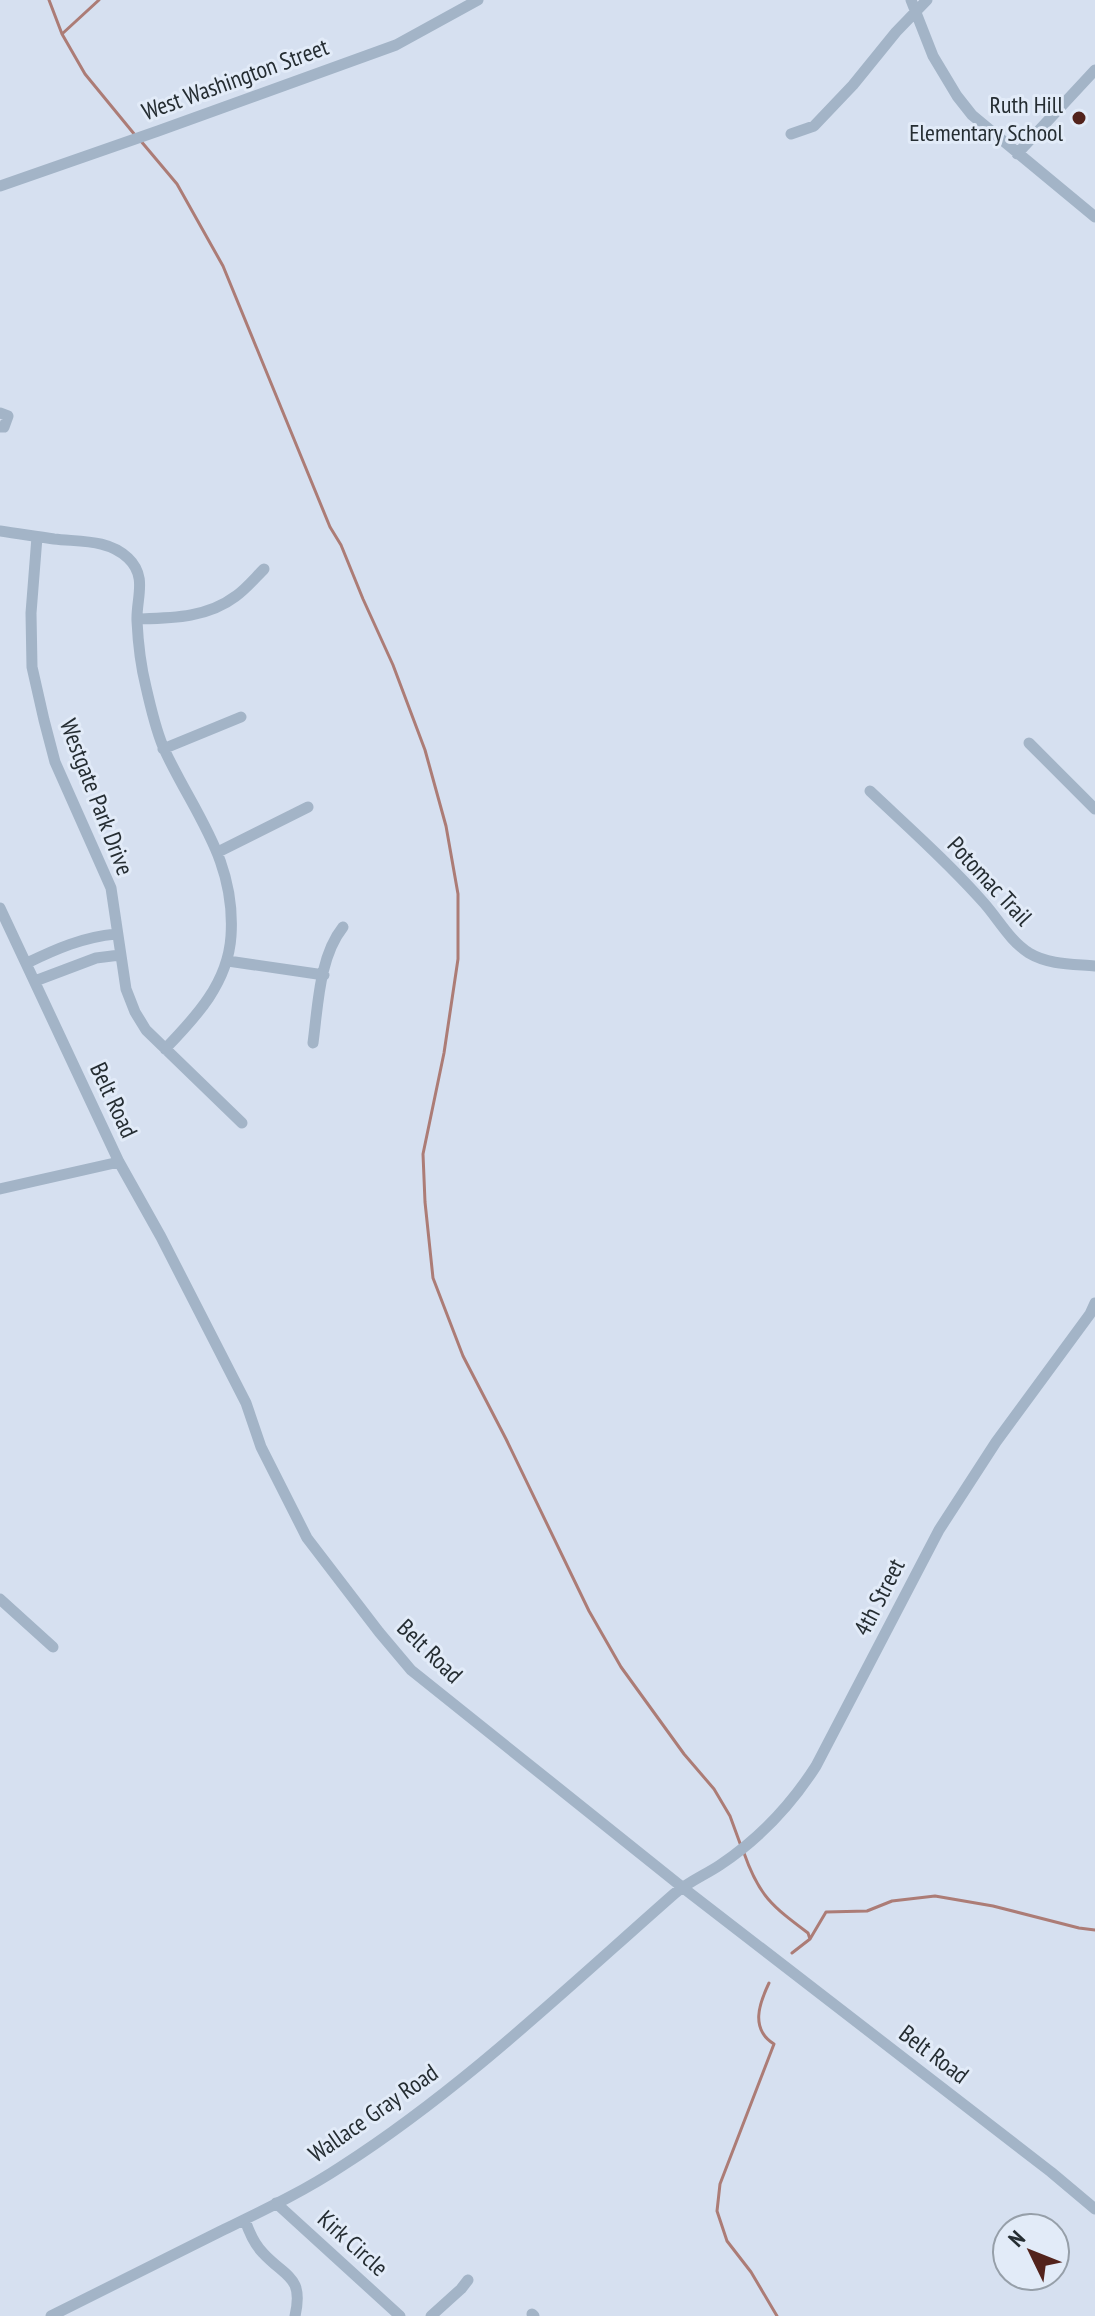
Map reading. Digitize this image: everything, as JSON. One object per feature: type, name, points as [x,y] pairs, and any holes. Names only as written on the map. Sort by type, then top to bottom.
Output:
[{"type":"street","name":"West Washington Street","points":[[0,186],[396,45],[478,0]]},
{"type":"street","points":[[791,134],[814,126],[853,85],[914,5],[927,0]]},
{"type":"street","points":[[914,5],[933,56],[972,115],[1095,217]]},
{"type":"street","points":[[1017,154],[1095,70]]},
{"type":"street","points":[[0,413],[8,416],[4,427],[0,427]]},
{"type":"street","points":[[0,531],[93,541],[113,548],[138,571],[141,583],[137,619],[146,684],[163,749],[218,852],[231,909],[228,961],[213,993],[165,1049]]},
{"type":"street","name":"Westgate Park Drive","points":[[37,537],[31,613],[32,667],[55,762],[111,888],[126,989],[146,1030],[242,1123]]},
{"type":"street","points":[[137,619],[176,618],[210,611],[237,596],[264,569]]},
{"type":"street","points":[[163,749],[241,717]]},
{"type":"street","points":[[1029,743],[1095,809]]},
{"type":"street","name":"Potomac Trail","points":[[870,791],[965,883],[1013,940],[1031,954],[1054,963],[1095,966]]},
{"type":"street","points":[[218,852],[308,807]]},
{"type":"street","name":"Belt Road","points":[[0,908],[119,1162],[246,1403],[261,1447],[307,1538],[411,1670],[682,1887],[1095,2209]]},
{"type":"street","points":[[313,1043],[324,975],[334,938],[343,927]]},
{"type":"street","points":[[27,963],[77,941],[116,934]]},
{"type":"street","points":[[35,981],[96,958],[120,955]]},
{"type":"street","points":[[228,961],[324,975]]},
{"type":"street","points":[[0,1189],[119,1162]]},
{"type":"street","name":"4th Street","points":[[682,1887],[722,1864],[795,1798],[816,1766],[939,1530],[996,1442],[1093,1312]]},
{"type":"street","points":[[0,1599],[53,1647]]},
{"type":"street","name":"Wallace Gray Road","points":[[51,2316],[245,2220],[340,2168],[541,2012],[682,1887]]},
{"type":"street","name":"Kirk Circle","points":[[276,2203],[400,2316]]},
{"type":"street","points":[[245,2220],[259,2250],[297,2287],[299,2299],[295,2316]]},
{"type":"street","points":[[431,2316],[468,2280]]},
{"type":"waterway","points":[[49,0],[62,34],[85,74],[135,135]]},
{"type":"waterway","points":[[62,34],[99,0]]},
{"type":"waterway","points":[[140,140],[177,184],[223,266],[330,527],[341,545],[393,665],[425,750],[446,826],[458,894],[458,959],[444,1053],[423,1154],[433,1278],[463,1356],[589,1611],[621,1667],[684,1754],[714,1789],[730,1816],[741,1846]]},
{"type":"waterway","points":[[744,1853],[761,1890],[808,1933],[810,1939]]},
{"type":"waterway","points":[[792,1953],[810,1939],[826,1912],[867,1911],[892,1901],[935,1896],[1095,1930]]},
{"type":"waterway","points":[[769,1983],[762,1999],[759,2024],[766,2038],[774,2044],[720,2184],[717,2211],[727,2241],[751,2272],[777,2316]]},
{"type":"place","name":"Ruth Hill Elementary School","points":[[1079,118]]}]
